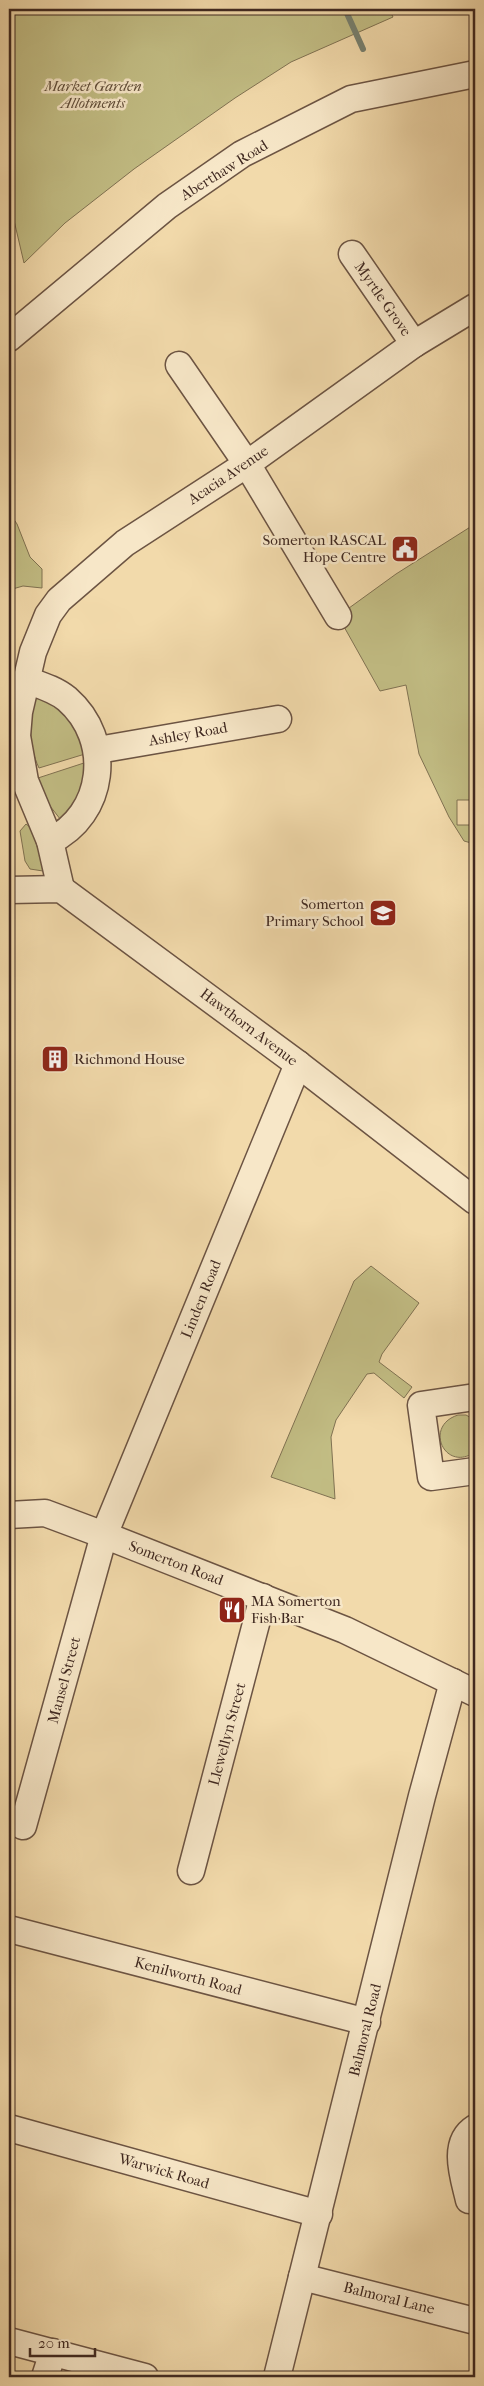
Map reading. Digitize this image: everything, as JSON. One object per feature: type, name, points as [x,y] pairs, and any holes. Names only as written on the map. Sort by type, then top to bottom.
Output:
[{"type":"street","name":"Aberthaw Road","points":[[9,338],[167,206],[242,154],[351,99],[475,74]]},
{"type":"street","name":"Myrtle Grove","points":[[352,254],[414,344]]},
{"type":"street","name":"Acacia Avenue","points":[[61,889],[50,841],[32,802],[20,760],[18,736],[26,680],[40,633],[58,600],[125,543],[247,464],[414,344],[475,307]]},
{"type":"street","points":[[178,365],[247,464],[338,616]]},
{"type":"street","points":[[26,680],[55,690],[68,700],[90,730],[98,750],[93,792],[84,813],[74,826],[50,841]]},
{"type":"street","name":"Ashley Road","points":[[98,750],[278,719]]},
{"type":"street","points":[[9,890],[61,889]]},
{"type":"street","name":"Hawthorn Avenue","points":[[61,889],[298,1064],[474,1199]]},
{"type":"street","name":"Linden Road","points":[[104,1534],[298,1064]]},
{"type":"street","points":[[475,1397],[421,1404],[431,1477],[475,1471]]},
{"type":"street","name":"Somerton Road","points":[[9,1515],[45,1513],[104,1534],[345,1630],[464,1688]]},
{"type":"street","name":"Mansel Street","points":[[23,1826],[104,1534]]},
{"type":"street","name":"Llewellyn Street","points":[[191,1871],[263,1597]]},
{"type":"street","name":"Balmoral Road","points":[[277,2377],[422,1796],[464,1688]]},
{"type":"street","name":"Kenilworth Road","points":[[9,1929],[367,2022]]},
{"type":"street","name":"Warwick Road","points":[[9,2128],[319,2214]]},
{"type":"street","points":[[469,2200],[460,2162],[463,2144],[470,2131],[475,2128]]},
{"type":"street","name":"Balmoral Lane","points":[[302,2276],[475,2321]]},
{"type":"street","points":[[9,2341],[145,2377]]},
{"type":"street","points":[[45,2377],[53,2352]]},
{"type":"green space","name":"Market Garden Allotments","points":[[9,9],[389,9],[393,17],[291,62],[235,98],[134,169],[65,223],[24,263],[9,199]]},
{"type":"green space","points":[[9,512],[17,524],[30,557],[42,569],[42,588],[23,586],[9,590]]},
{"type":"green space","points":[[475,524],[475,800],[457,800],[457,825],[475,825],[475,844],[464,841],[449,817],[419,754],[406,685],[380,691],[338,616],[396,574]]},
{"type":"green space","points":[[33,696],[44,698],[61,708],[73,725],[85,754],[39,768],[31,742]]},
{"type":"green space","points":[[90,761],[88,785],[64,824],[50,806],[38,778]]},
{"type":"green space","points":[[26,824],[39,834],[49,869],[43,871],[30,869],[25,861],[20,831]]},
{"type":"green space","points":[[371,1266],[419,1303],[382,1354],[379,1362],[412,1387],[404,1398],[374,1373],[367,1374],[336,1420],[331,1437],[335,1499],[271,1477],[354,1281]]},
{"type":"green space","points":[[458,1415],[466,1415],[475,1420],[475,1452],[464,1457],[455,1457],[447,1452],[442,1446],[440,1437],[442,1428],[447,1421]]},
{"type":"waterway","points":[[345,9],[363,49]]},
{"type":"place","name":"Somerton RASCAL Hope Centre","points":[[405,549]]},
{"type":"place","name":"Somerton Primary School","points":[[383,913]]},
{"type":"place","name":"Richmond House","points":[[55,1059]]},
{"type":"place","name":"MA Somerton Fish Bar","points":[[232,1610]]}]
